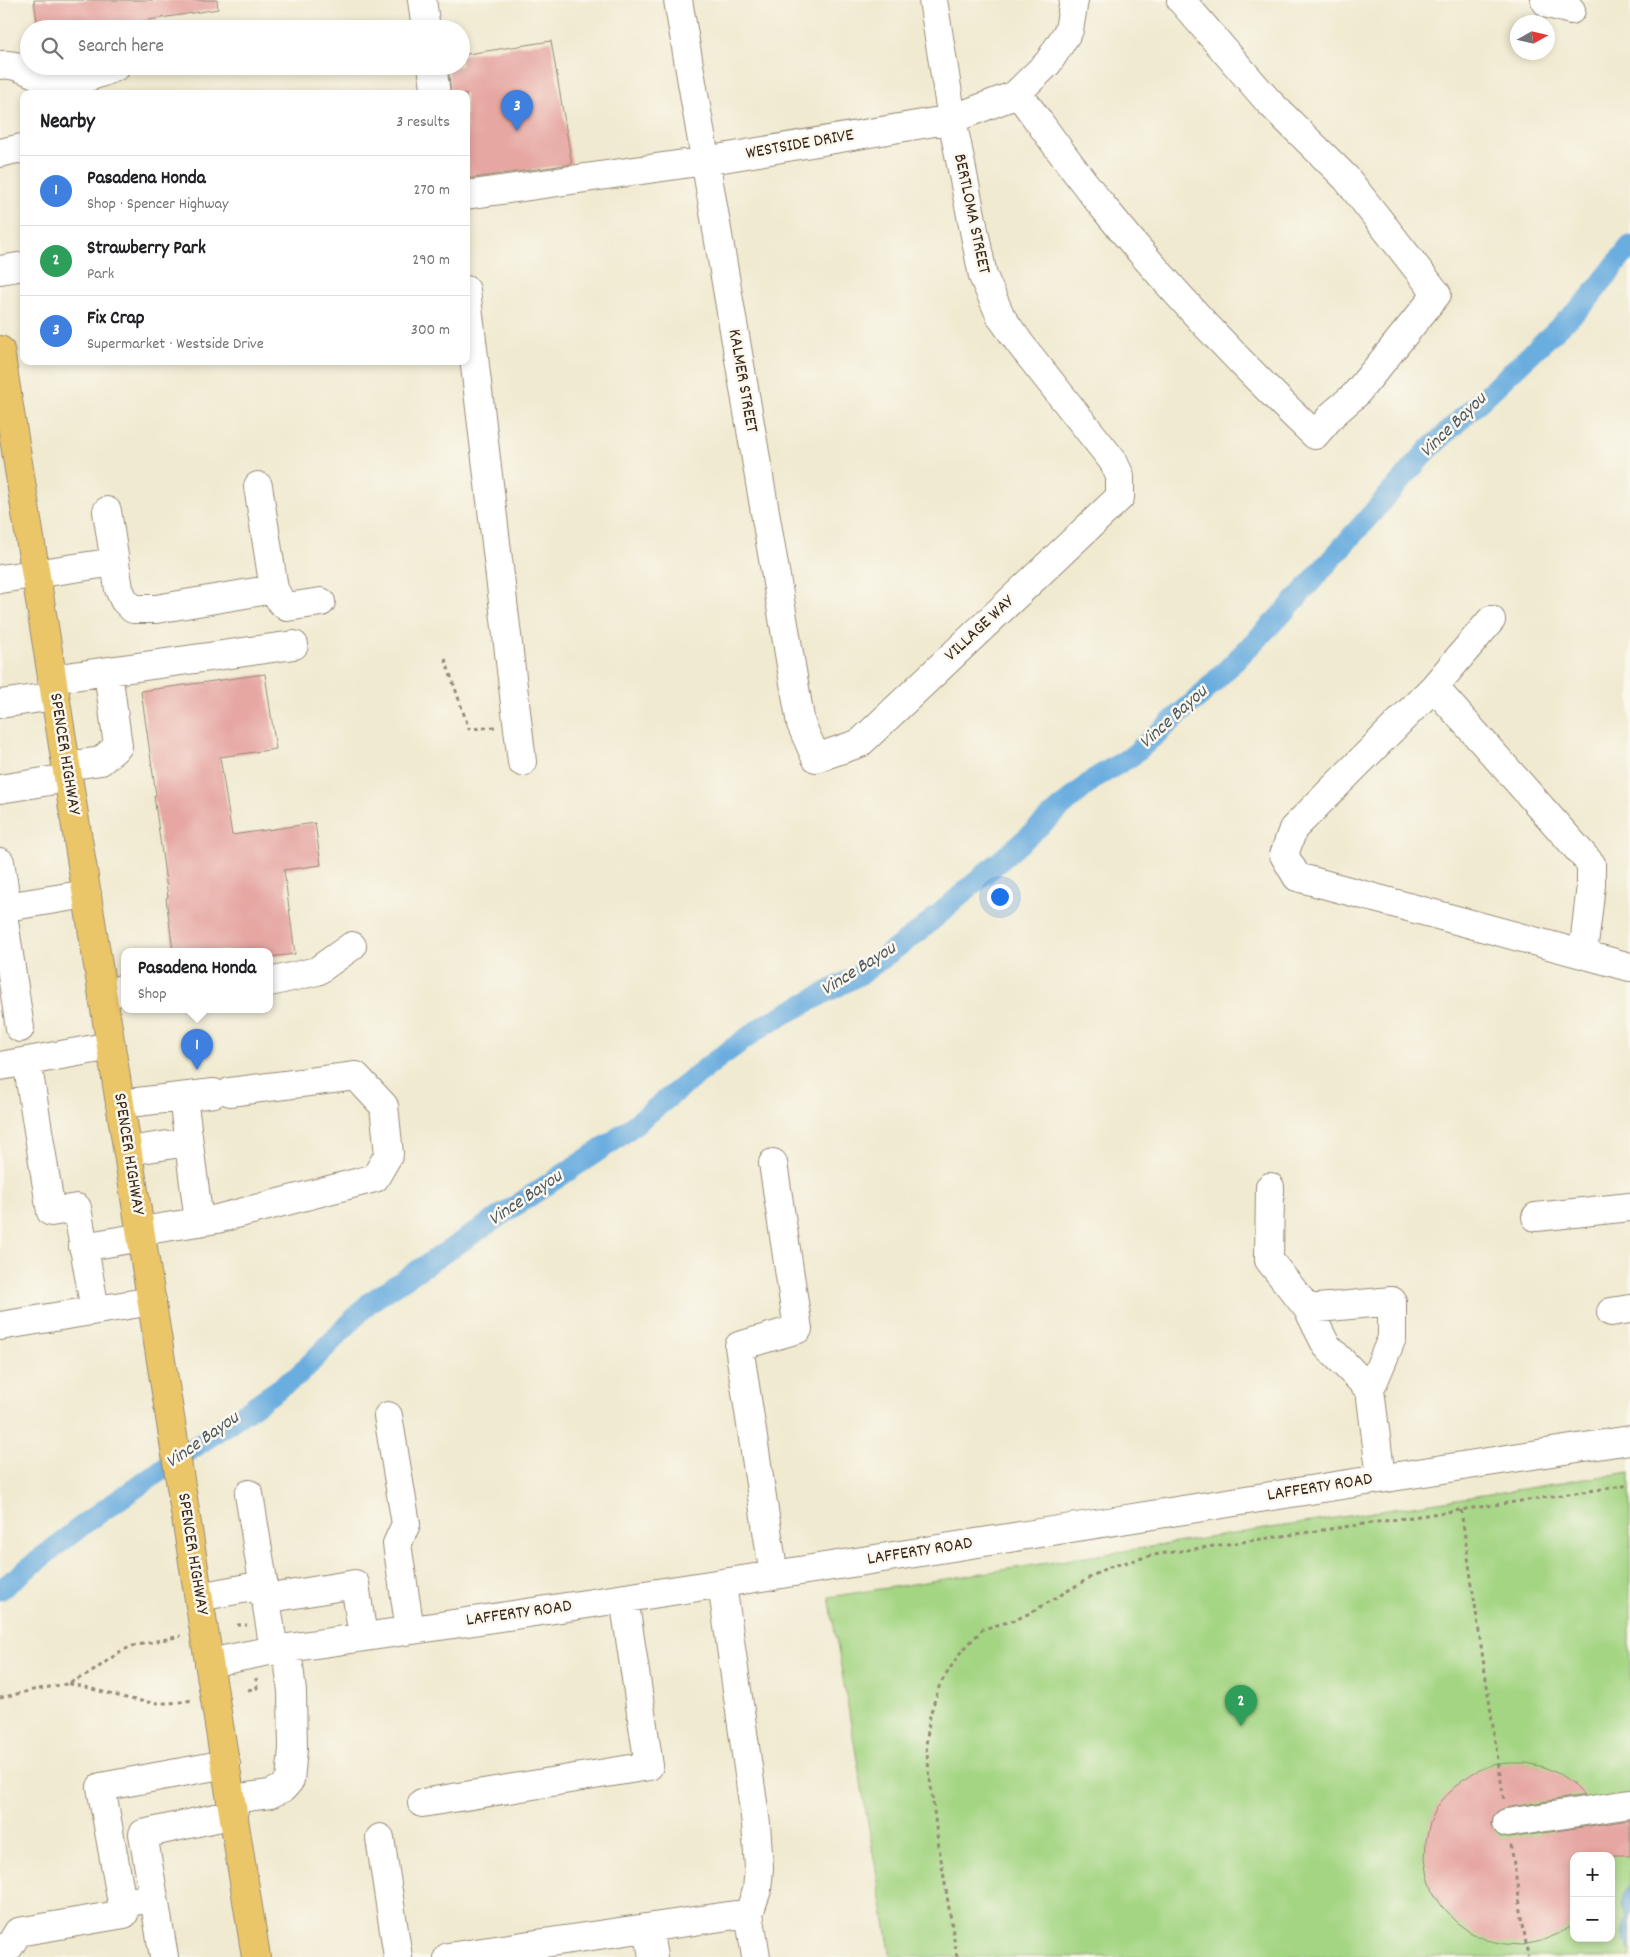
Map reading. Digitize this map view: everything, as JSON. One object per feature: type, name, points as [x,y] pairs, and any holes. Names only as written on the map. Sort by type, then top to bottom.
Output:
[{"type":"main road","name":"SPENCER HIGHWAY","points":[[0,350],[6,431],[36,572],[87,894],[114,993],[111,1046],[256,1957]]},
{"type":"street","points":[[422,0],[425,20]]},
{"type":"street","name":"KALMER STREET","points":[[678,0],[801,724],[816,758]]},
{"type":"street","name":"BERTLOMA STREET","points":[[933,0],[952,119],[983,276],[1001,317],[1113,461],[1120,476]]},
{"type":"street","name":"WESTSIDE DRIVE","points":[[470,194],[705,161],[952,119],[1018,93],[1048,64],[1068,30],[1074,0]]},
{"type":"street","points":[[1018,93],[1103,208],[1251,374],[1315,435],[1333,414],[1355,395],[1437,294],[1346,178],[1268,101],[1181,0]]},
{"type":"street","points":[[1545,0],[1548,4],[1571,10]]},
{"type":"street","points":[[0,65],[20,67]]},
{"type":"street","points":[[41,75],[57,82],[95,75]]},
{"type":"street","points":[[433,75],[435,90]]},
{"type":"street","points":[[0,153],[20,148]]},
{"type":"street","points":[[0,270],[20,267]]},
{"type":"street","points":[[470,323],[522,762]]},
{"type":"street","name":"VILLAGE WAY","points":[[816,758],[860,743],[1120,497],[1120,476]]},
{"type":"street","points":[[258,486],[274,589],[281,602],[288,607],[321,602]]},
{"type":"street","points":[[107,511],[119,589],[124,600],[133,608],[156,609],[274,589]]},
{"type":"street","points":[[0,579],[36,572],[115,562]]},
{"type":"street","points":[[1491,620],[1434,687],[1293,829],[1284,855],[1297,877],[1630,967]]},
{"type":"street","points":[[0,704],[108,672],[294,645]]},
{"type":"street","points":[[0,789],[67,772],[100,761],[118,746],[108,672]]},
{"type":"street","points":[[1434,687],[1591,864],[1591,885],[1583,954]]},
{"type":"street","points":[[0,862],[3,908],[20,1028]]},
{"type":"street","points":[[3,908],[87,894]]},
{"type":"street","points":[[273,981],[317,972],[352,946]]},
{"type":"street","points":[[0,1066],[111,1046]]},
{"type":"street","points":[[27,1061],[52,1212],[77,1208],[95,1310]]},
{"type":"street","points":[[84,1247],[199,1222],[217,1220],[375,1178],[389,1154],[384,1106],[356,1076],[120,1104]]},
{"type":"street","points":[[183,1097],[199,1222]]},
{"type":"street","points":[[128,1151],[188,1142]]},
{"type":"street","points":[[773,1164],[798,1329],[739,1346],[774,1576]]},
{"type":"street","points":[[1270,1186],[1270,1260],[1308,1309],[1326,1345],[1370,1390]]},
{"type":"street","points":[[1536,1217],[1630,1207]]},
{"type":"street","points":[[0,1326],[152,1301]]},
{"type":"street","points":[[1308,1309],[1392,1301],[1392,1338],[1370,1390],[1381,1478]]},
{"type":"street","points":[[388,1416],[406,1524],[397,1544],[410,1630]]},
{"type":"street","name":"LAFFERTY ROAD","points":[[209,1663],[280,1649],[774,1576],[1381,1478],[1630,1440]]},
{"type":"street","points":[[164,1957],[143,1834],[270,1794],[283,1788],[290,1780],[293,1749],[292,1692],[264,1592],[249,1494]]},
{"type":"street","points":[[199,1597],[355,1584],[363,1637]]},
{"type":"street","points":[[722,1584],[756,1824],[759,1868],[757,1890],[749,1913],[756,1957]]},
{"type":"street","points":[[422,1803],[649,1766],[624,1598]]},
{"type":"street","points":[[0,1948],[9,1947],[18,1932],[124,1914],[101,1787],[226,1764]]},
{"type":"street","points":[[1507,1823],[1630,1804]]},
{"type":"street","points":[[380,1838],[398,1957]]},
{"type":"street","points":[[122,1903],[154,1898]]},
{"type":"street","points":[[448,1957],[495,1954],[749,1913]]},
{"type":"street","points":[[648,1928],[653,1957]]},
{"type":"path","points":[[444,659],[469,730],[518,725]]},
{"type":"path","points":[[957,1957],[937,1835],[926,1746],[930,1715],[940,1684],[960,1653],[983,1629],[1015,1620],[1032,1612],[1106,1568],[1153,1555],[1630,1485]]},
{"type":"path","points":[[1461,1510],[1528,1957]]},
{"type":"path","points":[[237,1625],[246,1624]]},
{"type":"path","points":[[0,1698],[66,1684],[89,1674],[121,1651],[162,1640]]},
{"type":"path","points":[[248,1690],[257,1688],[256,1678]]},
{"type":"path","points":[[66,1684],[84,1686],[159,1704],[172,1704]]},
{"type":"green space","points":[[1630,1472],[1630,1957],[891,1957],[829,1597]]},
{"type":"water","points":[[1630,1885],[1630,1952],[1624,1939],[1623,1931],[1627,1917],[1622,1900],[1624,1892]]},
{"type":"building","points":[[34,0],[217,0],[218,9],[149,20],[37,20]]},
{"type":"building","points":[[551,41],[572,164],[470,178],[470,90],[451,90],[449,75],[470,75],[470,54]]},
{"type":"building","points":[[265,674],[276,749],[220,757],[232,835],[315,823],[321,865],[284,870],[295,954],[273,957],[273,948],[173,948],[166,898],[168,897],[154,796],[156,795],[141,691]]},
{"type":"building","points":[[1526,1763],[1544,1767],[1574,1784],[1585,1795],[1505,1808],[1498,1811],[1493,1817],[1492,1825],[1495,1832],[1501,1837],[1509,1838],[1630,1820],[1630,1856],[1615,1856],[1615,1852],[1570,1852],[1570,1926],[1541,1941],[1523,1945],[1505,1944],[1487,1940],[1471,1933],[1456,1922],[1444,1909],[1434,1894],[1428,1877],[1425,1859],[1426,1841],[1430,1823],[1437,1807],[1461,1781],[1475,1772],[1492,1765]]},
{"type":"waterway","name":"Vince Bayou","points":[[0,1590],[88,1521],[299,1375],[370,1302],[615,1140],[716,1060],[766,1024],[861,974],[922,929],[1095,778],[1132,756],[1200,696],[1288,608],[1428,450],[1587,301],[1630,246]]},
{"type":"place","name":"Fix Crap","points":[[517,131]]},
{"type":"place","name":"Pasadena Honda","points":[[197,1070]]},
{"type":"place","name":"Strawberry Park","points":[[1241,1726]]}]
